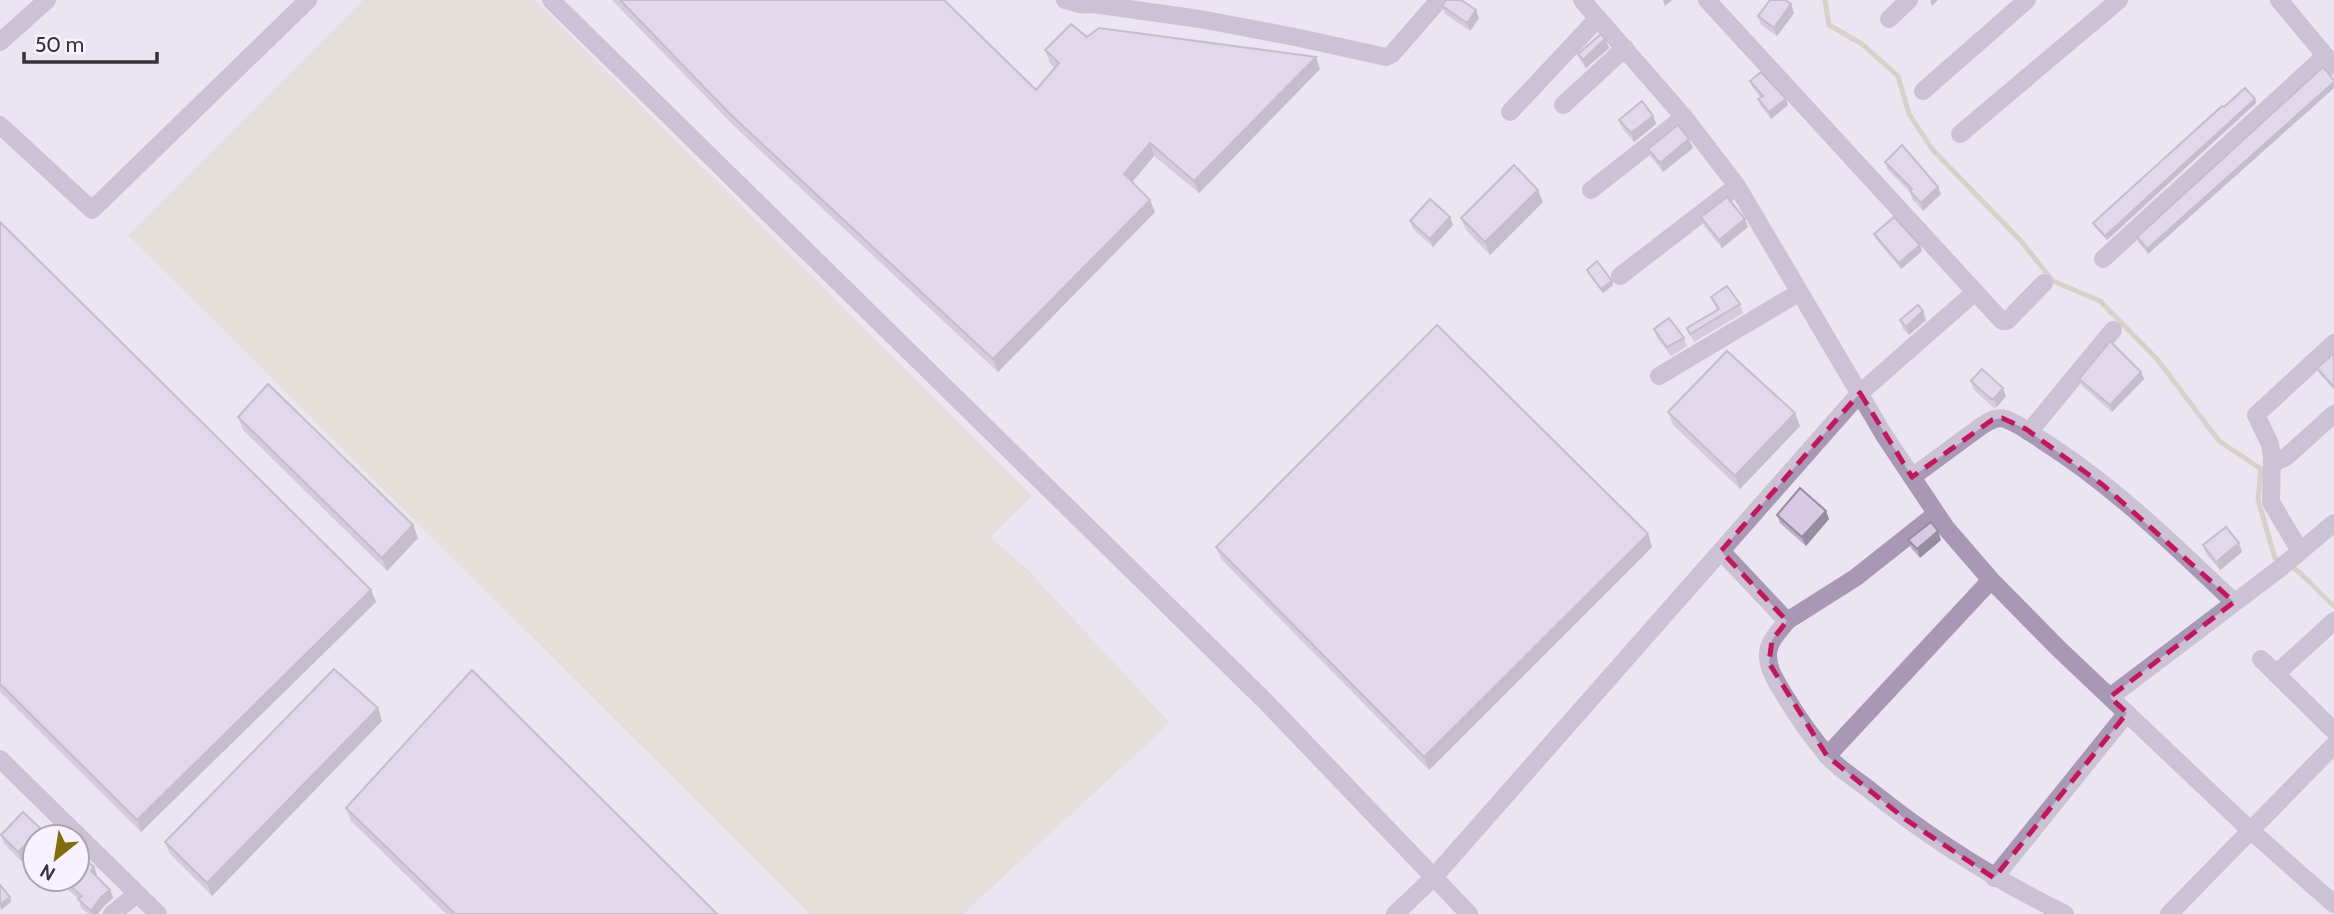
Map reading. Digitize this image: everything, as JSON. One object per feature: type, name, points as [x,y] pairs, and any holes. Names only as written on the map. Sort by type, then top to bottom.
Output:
[{"type":"street","points":[[0,42],[47,0]]},
{"type":"street","points":[[0,125],[92,210],[97,208],[309,0]]},
{"type":"street","points":[[551,0],[1265,701],[1469,914]]},
{"type":"street","points":[[1065,0],[1082,5],[1095,2],[1200,19],[1386,57],[1392,54],[1439,0]]},
{"type":"street","points":[[1582,0],[1684,117],[1737,186],[1798,293],[1912,477],[1936,514],[1991,580],[2249,830],[2330,894]]},
{"type":"street","points":[[1707,0],[2005,323],[2044,283]]},
{"type":"street","points":[[1889,19],[1909,0]]},
{"type":"street","points":[[1923,91],[2027,0]]},
{"type":"street","points":[[1960,134],[2119,0]]},
{"type":"street","points":[[2103,259],[2330,61],[2279,0]]},
{"type":"street","points":[[1510,112],[1598,18]]},
{"type":"street","points":[[1563,105],[1625,48]]},
{"type":"street","points":[[1591,190],[1684,117]]},
{"type":"street","points":[[1620,276],[1737,186]]},
{"type":"street","points":[[1395,914],[1433,878],[1860,393],[1975,292]]},
{"type":"street","points":[[1659,376],[1798,293]]},
{"type":"street","points":[[2029,432],[2113,330]]},
{"type":"street","points":[[2297,554],[2271,502],[2273,463],[2270,444],[2256,415],[2334,343]]},
{"type":"street","points":[[2273,463],[2286,457],[2334,414]]},
{"type":"street","points":[[1912,477],[1992,420],[2002,418],[2072,460],[2190,560],[2234,602]]},
{"type":"street","points":[[1936,514],[1855,578],[1787,621],[1772,640],[1768,652],[1773,676],[1827,756],[1905,818],[1994,878],[2065,914]]},
{"type":"street","points":[[2110,697],[2279,569],[2334,523]]},
{"type":"street","points":[[1721,551],[1787,621]]},
{"type":"street","points":[[1827,756],[1991,580]]},
{"type":"street","points":[[2276,674],[2334,621]]},
{"type":"street","points":[[2261,659],[2334,731]]},
{"type":"street","points":[[1994,878],[2127,713]]},
{"type":"street","points":[[2169,914],[2334,745]]},
{"type":"street","points":[[1,763],[158,914]]},
{"type":"street","points":[[112,914],[137,894]]},
{"type":"highlighted area","points":[[1860,393],[1912,477],[1992,420],[2002,418],[2026,429],[2103,485],[2234,602],[2110,697],[2127,713],[1994,878],[1905,819],[1827,756],[1769,663],[1772,640],[1787,621],[1721,551]]},
{"type":"shaded area","points":[[363,0],[535,0],[1032,496],[990,537],[1028,570],[1170,723],[963,914],[810,914],[128,235]]},
{"type":"building","points":[[620,0],[944,0],[1036,90],[1059,63],[1045,50],[1071,24],[1087,37],[1099,28],[1316,57],[1194,181],[1150,143],[1124,174],[1150,200],[993,359],[730,114]]},
{"type":"building","points":[[1446,0],[1461,0],[1476,10],[1467,23],[1442,6]]},
{"type":"building","points":[[1770,0],[1785,0],[1791,4],[1774,28],[1758,16]]},
{"type":"building","points":[[1601,34],[1605,39],[1583,60],[1578,54]]},
{"type":"building","points":[[2323,67],[2334,82],[2147,249],[2137,237]]},
{"type":"building","points":[[1761,72],[1786,99],[1769,112],[1758,99],[1763,96],[1750,81]]},
{"type":"building","points":[[2245,88],[2255,99],[2105,236],[2093,223]]},
{"type":"building","points":[[1642,101],[1653,116],[1631,133],[1619,120]]},
{"type":"building","points":[[1678,125],[1689,139],[1660,163],[1648,149]]},
{"type":"building","points":[[1902,145],[1938,187],[1921,203],[1910,191],[1912,189],[1885,162]]},
{"type":"building","points":[[1514,165],[1538,190],[1485,242],[1461,218]]},
{"type":"building","points":[[1727,197],[1745,219],[1719,240],[1701,217]]},
{"type":"building","points":[[1430,199],[1450,217],[1430,239],[1410,221]]},
{"type":"building","points":[[1894,217],[1920,245],[1899,263],[1874,234]]},
{"type":"building","points":[[0,222],[371,590],[137,820],[0,684]]},
{"type":"building","points":[[1597,261],[1612,281],[1601,289],[1587,270]]},
{"type":"building","points":[[1727,286],[1740,304],[1690,334],[1687,328],[1719,309],[1711,297]]},
{"type":"building","points":[[1918,305],[1923,311],[1906,327],[1900,320]]},
{"type":"building","points":[[1669,318],[1684,338],[1667,347],[1654,329]]},
{"type":"building","points":[[1437,325],[1648,534],[1424,757],[1216,547]]},
{"type":"building","points":[[2110,341],[2141,372],[2110,405],[2079,379]]},
{"type":"building","points":[[1727,351],[1795,413],[1735,476],[1668,412]]},
{"type":"building","points":[[2334,353],[2334,387],[2317,368]]},
{"type":"building","points":[[1982,369],[2003,388],[1994,399],[1971,381]]},
{"type":"building","points":[[268,384],[413,525],[382,558],[238,417]]},
{"type":"building","points":[[1800,488],[1826,511],[1802,537],[1777,515]]},
{"type":"building","points":[[1931,522],[1938,531],[1917,549],[1908,540]]},
{"type":"building","points":[[2226,527],[2239,543],[2216,562],[2203,545]]},
{"type":"building","points":[[334,669],[378,708],[207,883],[165,842]]},
{"type":"building","points":[[472,670],[717,914],[455,914],[346,808]]},
{"type":"building","points":[[23,812],[35,823],[21,823],[21,849],[18,852],[1,835]]},
{"type":"building","points":[[91,871],[110,890],[91,911],[78,899],[82,896],[78,893],[91,893]]},
{"type":"building","points":[[0,885],[10,897],[0,905]]},
{"type":"waterway","points":[[1825,0],[1829,25],[1862,44],[1898,76],[1909,114],[1932,149],[2021,241],[2053,281],[2100,301],[2157,359],[2219,441],[2261,469],[2258,500],[2275,558],[2282,561]]},
{"type":"waterway","points":[[2290,566],[2334,606]]}]
